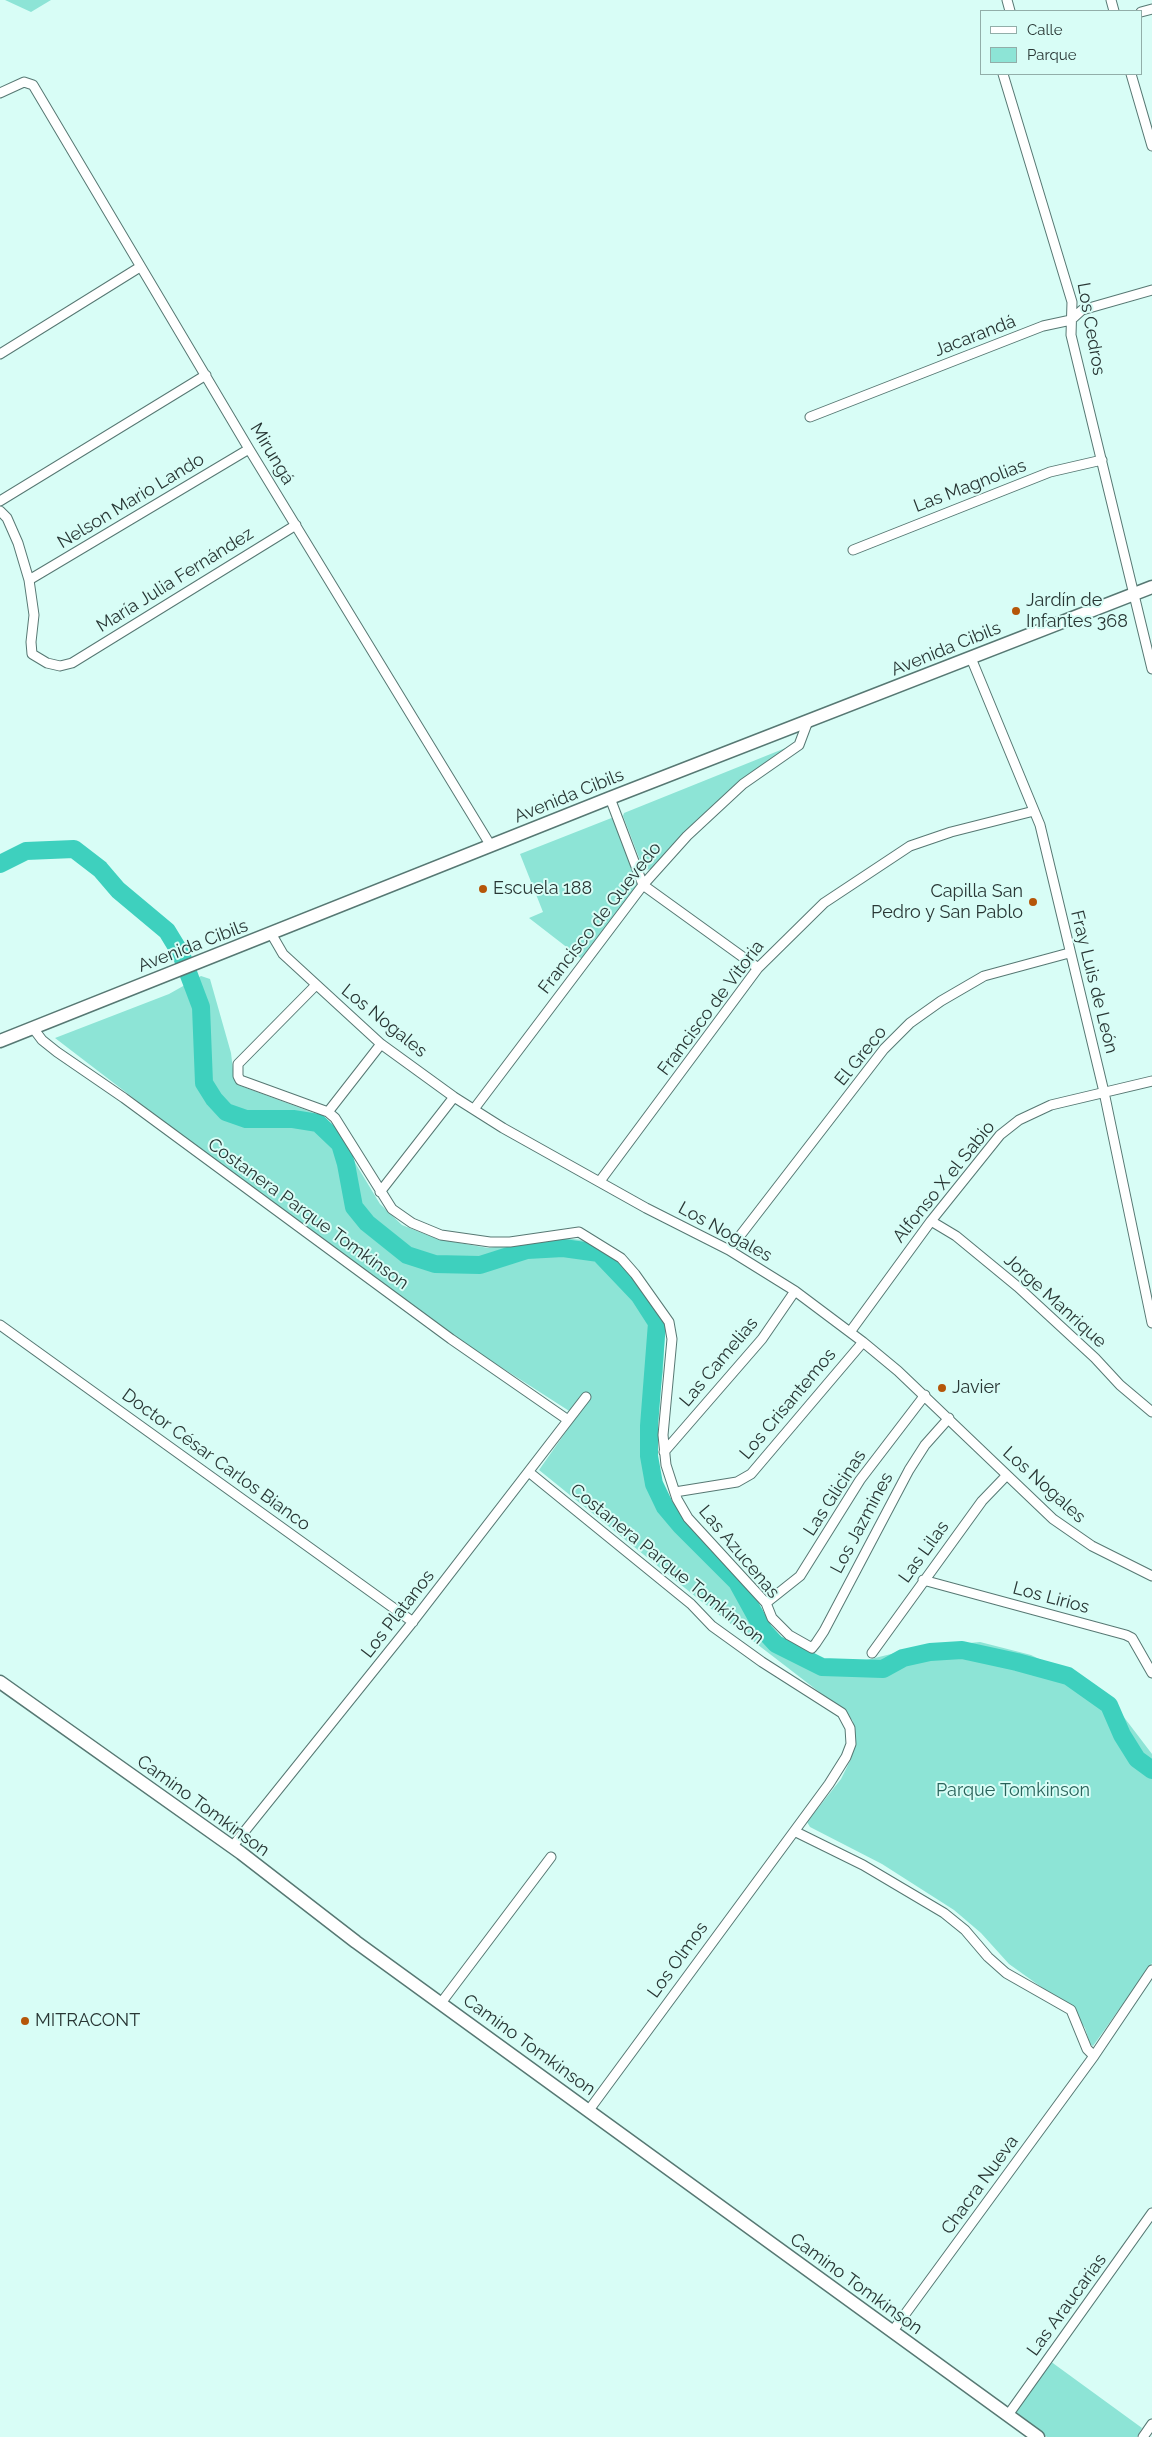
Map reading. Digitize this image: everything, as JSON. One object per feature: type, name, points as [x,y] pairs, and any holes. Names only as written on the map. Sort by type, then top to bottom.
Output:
[{"type":"street","name":"Los Cedros","points":[[1003,75],[1072,302],[1071,334],[1152,669]]},
{"type":"street","points":[[1131,75],[1152,146]]},
{"type":"street","name":"Mirungá","points":[[0,93],[24,82],[33,85],[249,449],[491,846]]},
{"type":"street","points":[[0,354],[140,267]]},
{"type":"street","name":"Jacarandá","points":[[810,418],[1043,326],[1071,320],[1082,310],[1152,290]]},
{"type":"street","points":[[0,501],[206,375]]},
{"type":"street","name":"Nelson Mario Lando","points":[[29,580],[249,449]]},
{"type":"street","name":"Las Magnolias","points":[[853,550],[1050,472],[1102,460]]},
{"type":"street","points":[[0,511],[7,518],[18,543],[29,580]]},
{"type":"street","name":"María Julia Fernández","points":[[29,580],[34,615],[31,642],[32,654],[47,663],[60,666],[72,663],[296,525]]},
{"type":"street","name":"Avenida Cibils","points":[[0,1041],[199,961],[272,935],[610,798],[1152,587]]},
{"type":"street","name":"Fray Luis de León","points":[[971,658],[1040,825],[1104,1092],[1152,1323]]},
{"type":"street","name":"Francisco de Quevedo","points":[[474,1110],[643,885],[687,836],[743,784],[799,745],[808,721]]},
{"type":"street","points":[[610,798],[643,885],[758,968]]},
{"type":"street","name":"Francisco de Vitoria","points":[[600,1181],[758,968],[824,903],[910,846],[951,832],[1034,811]]},
{"type":"street","name":"Los Nogales","points":[[272,935],[283,954],[381,1044],[474,1110],[565,1164],[729,1250],[795,1291],[863,1342],[925,1395],[1053,1519],[1072,1533],[1120,1561],[1152,1576]]},
{"type":"street","name":"El Greco","points":[[729,1250],[884,1049],[910,1023],[940,1001],[984,976],[1069,952]]},
{"type":"street","points":[[316,986],[238,1064],[238,1076],[245,1083],[328,1112],[381,1044]]},
{"type":"street","name":"Costanera Parque Tomkinson","points":[[33,1028],[42,1040],[57,1052],[124,1098],[451,1340],[568,1420]]},
{"type":"street","name":"Alfonso X el Sabio","points":[[850,1332],[932,1221],[1000,1135],[1019,1120],[1051,1104],[1152,1080]]},
{"type":"street","points":[[380,1192],[454,1096]]},
{"type":"street","name":"Las Azucenas","points":[[328,1112],[335,1118],[392,1209],[404,1218],[441,1235],[471,1240],[510,1242],[579,1232],[621,1258],[649,1293],[669,1322],[671,1330],[672,1339],[665,1405],[664,1452],[675,1492],[688,1518],[766,1602],[772,1618],[780,1627],[812,1648]]},
{"type":"street","name":"Jorge Manrique","points":[[932,1221],[956,1236],[1018,1287],[1120,1385],[1152,1412]]},
{"type":"street","name":"Las Camelias","points":[[664,1452],[762,1339],[795,1291]]},
{"type":"street","name":"Doctor César Carlos Bianco","points":[[0,1325],[413,1622]]},
{"type":"street","name":"Los Crisantemos","points":[[675,1492],[737,1482],[751,1474],[863,1342]]},
{"type":"street","name":"Las Glicinas","points":[[766,1602],[800,1576],[860,1480],[925,1395]]},
{"type":"street","name":"Los Platanos","points":[[232,1847],[413,1622],[530,1473],[586,1397]]},
{"type":"street","name":"Los Jazmines","points":[[812,1648],[824,1631],[909,1470],[926,1445],[949,1418]]},
{"type":"street","name":"Costanera Parque Tomkinson","points":[[530,1473],[691,1604],[712,1626],[762,1662],[847,1718],[851,1744],[846,1757],[796,1832]]},
{"type":"street","name":"Las Lilas","points":[[872,1653],[982,1501],[1007,1475]]},
{"type":"street","name":"Los Lirios","points":[[923,1580],[1126,1635],[1132,1638],[1152,1673]]},
{"type":"street","name":"Camino Tomkinson","points":[[0,1682],[232,1847],[356,1942],[1038,2437]]},
{"type":"street","points":[[796,1832],[863,1865],[944,1913],[965,1930],[988,1957],[1006,1972],[1071,2010],[1087,2049],[1094,2056],[1152,1970]]},
{"type":"street","name":"Los Olmos","points":[[589,2110],[714,1938],[796,1832]]},
{"type":"street","points":[[441,2003],[551,1857]]},
{"type":"street","name":"Chacra Nueva","points":[[892,2332],[1094,2056]]},
{"type":"street","name":"Las Araucarias","points":[[1008,2415],[1152,2213]]},
{"type":"street","points":[[1143,2437],[1152,2424]]},
{"type":"green space","points":[[5,0],[51,0],[31,12]]},
{"type":"green space","points":[[793,745],[745,778],[717,802],[685,832],[653,868],[647,870],[643,868],[623,816],[624,813]]},
{"type":"green space","points":[[614,817],[638,880],[638,885],[582,959],[529,918],[543,912],[520,854]]},
{"type":"green space","name":"Parque Tomkinson","points":[[201,976],[210,979],[231,1053],[234,1078],[238,1085],[322,1116],[334,1128],[380,1204],[402,1225],[437,1239],[488,1248],[563,1238],[583,1240],[620,1262],[647,1296],[665,1325],[663,1372],[655,1427],[659,1486],[670,1507],[749,1590],[775,1634],[816,1658],[850,1664],[916,1648],[980,1642],[1031,1655],[1104,1691],[1152,1754],[1152,1963],[1093,2046],[1090,2044],[1085,2028],[1072,2009],[1009,1964],[981,1933],[954,1910],[882,1864],[810,1827],[807,1822],[841,1779],[851,1759],[854,1742],[853,1721],[840,1708],[701,1601],[539,1470],[577,1416],[437,1326],[311,1234],[55,1038],[169,994]]},
{"type":"green space","points":[[1050,2361],[1142,2428],[1137,2437],[1047,2437],[1016,2414],[1015,2411]]},
{"type":"waterway","points":[[0,864],[26,851],[74,849],[100,869],[118,890],[167,931],[181,954],[201,1007],[204,1083],[214,1099],[226,1112],[246,1119],[293,1119],[318,1123],[340,1144],[346,1164],[354,1207],[367,1223],[407,1255],[435,1264],[480,1265],[527,1250],[563,1248],[599,1253],[639,1295],[657,1323],[649,1426],[649,1456],[654,1484],[665,1507],[681,1526],[737,1582],[764,1631],[776,1644],[822,1667],[883,1669],[903,1658],[930,1652],[962,1650],[1068,1676],[1109,1705],[1122,1735],[1137,1759],[1152,1770]]},
{"type":"place","name":"Jardín de Infantes 368","points":[[1016,611]]},
{"type":"place","name":"Escuela 188","points":[[483,889]]},
{"type":"place","name":"Capilla San Pedro y San Pablo","points":[[1033,902]]},
{"type":"place","name":"Javier","points":[[942,1388]]},
{"type":"place","name":"MITRACONT","points":[[25,2021]]}]
